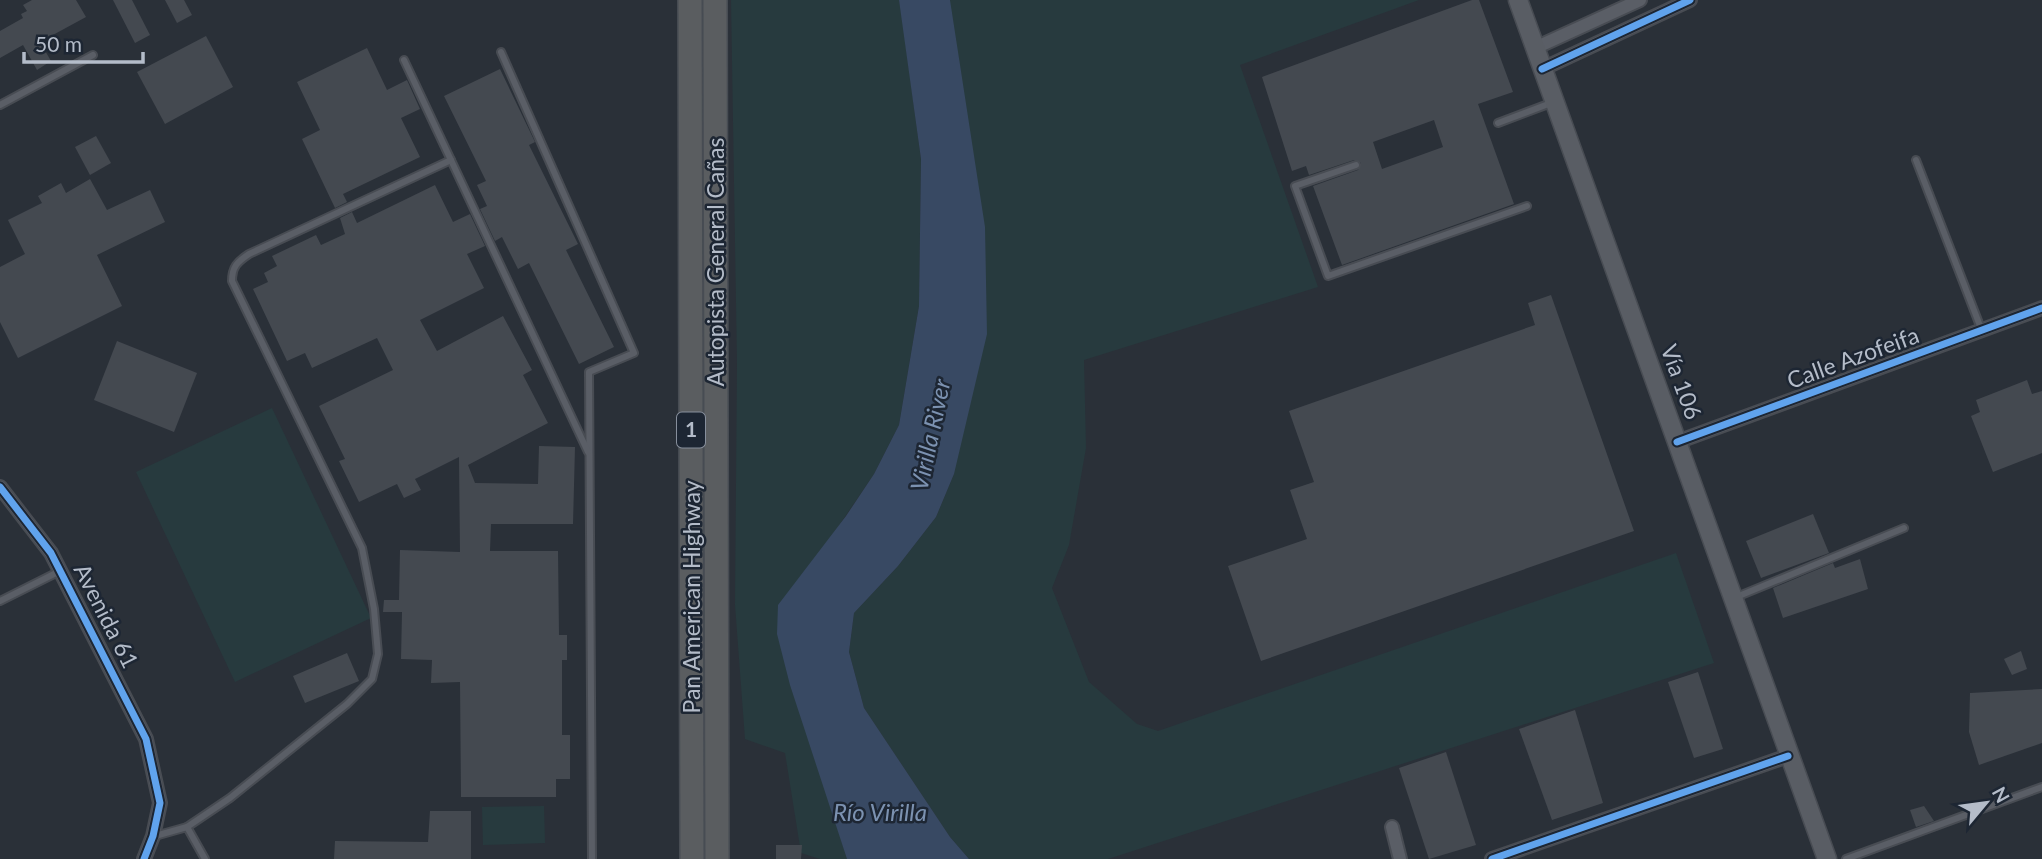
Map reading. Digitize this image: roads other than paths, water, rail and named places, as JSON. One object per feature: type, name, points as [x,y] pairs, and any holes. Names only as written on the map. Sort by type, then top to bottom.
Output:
[{"type":"highway","name":"Pan American Highway","points":[[690,0],[692,859]]},
{"type":"highway","name":"Autopista General Cañas","points":[[715,0],[716,859]]},
{"type":"main road","name":"Vía 106","points":[[1518,0],[1827,859]]},
{"type":"street","points":[[1535,48],[1640,0]]},
{"type":"street","points":[[1542,69],[1690,0]]},
{"type":"street","name":"Calle Azofeifa","points":[[1677,442],[2042,308]]},
{"type":"street","name":"Avenida 61","points":[[0,487],[51,553],[146,739],[160,803],[153,836],[144,859]]},
{"type":"street","points":[[1492,859],[1788,756]]},
{"type":"street","points":[[1392,827],[1400,859]]},
{"type":"lane","points":[[502,52],[634,353],[589,373],[592,859]]},
{"type":"lane","points":[[0,104],[93,55]]},
{"type":"lane","points":[[404,60],[590,457]]},
{"type":"lane","points":[[1498,123],[1553,103]]},
{"type":"lane","points":[[153,836],[187,827],[230,798],[347,704],[372,679],[378,654],[374,609],[362,548],[232,281],[232,269],[249,254],[451,160]]},
{"type":"lane","points":[[1916,160],[1982,331]]},
{"type":"lane","points":[[1356,165],[1295,186],[1328,276],[1527,206]]},
{"type":"lane","points":[[1733,598],[1904,528]]},
{"type":"lane","points":[[0,601],[60,571]]},
{"type":"lane","points":[[1846,859],[2042,787]]},
{"type":"lane","points":[[187,827],[205,859]]},
{"type":"water","name":"Río Virilla","points":[[899,0],[950,0],[985,227],[987,334],[954,474],[936,517],[898,566],[854,613],[849,652],[864,708],[950,837],[969,859],[847,859],[790,685],[777,634],[778,605],[846,516],[874,474],[899,425],[919,306],[921,159]]},
{"type":"water label","name":"Virilla River","points":[[931,435]]}]
